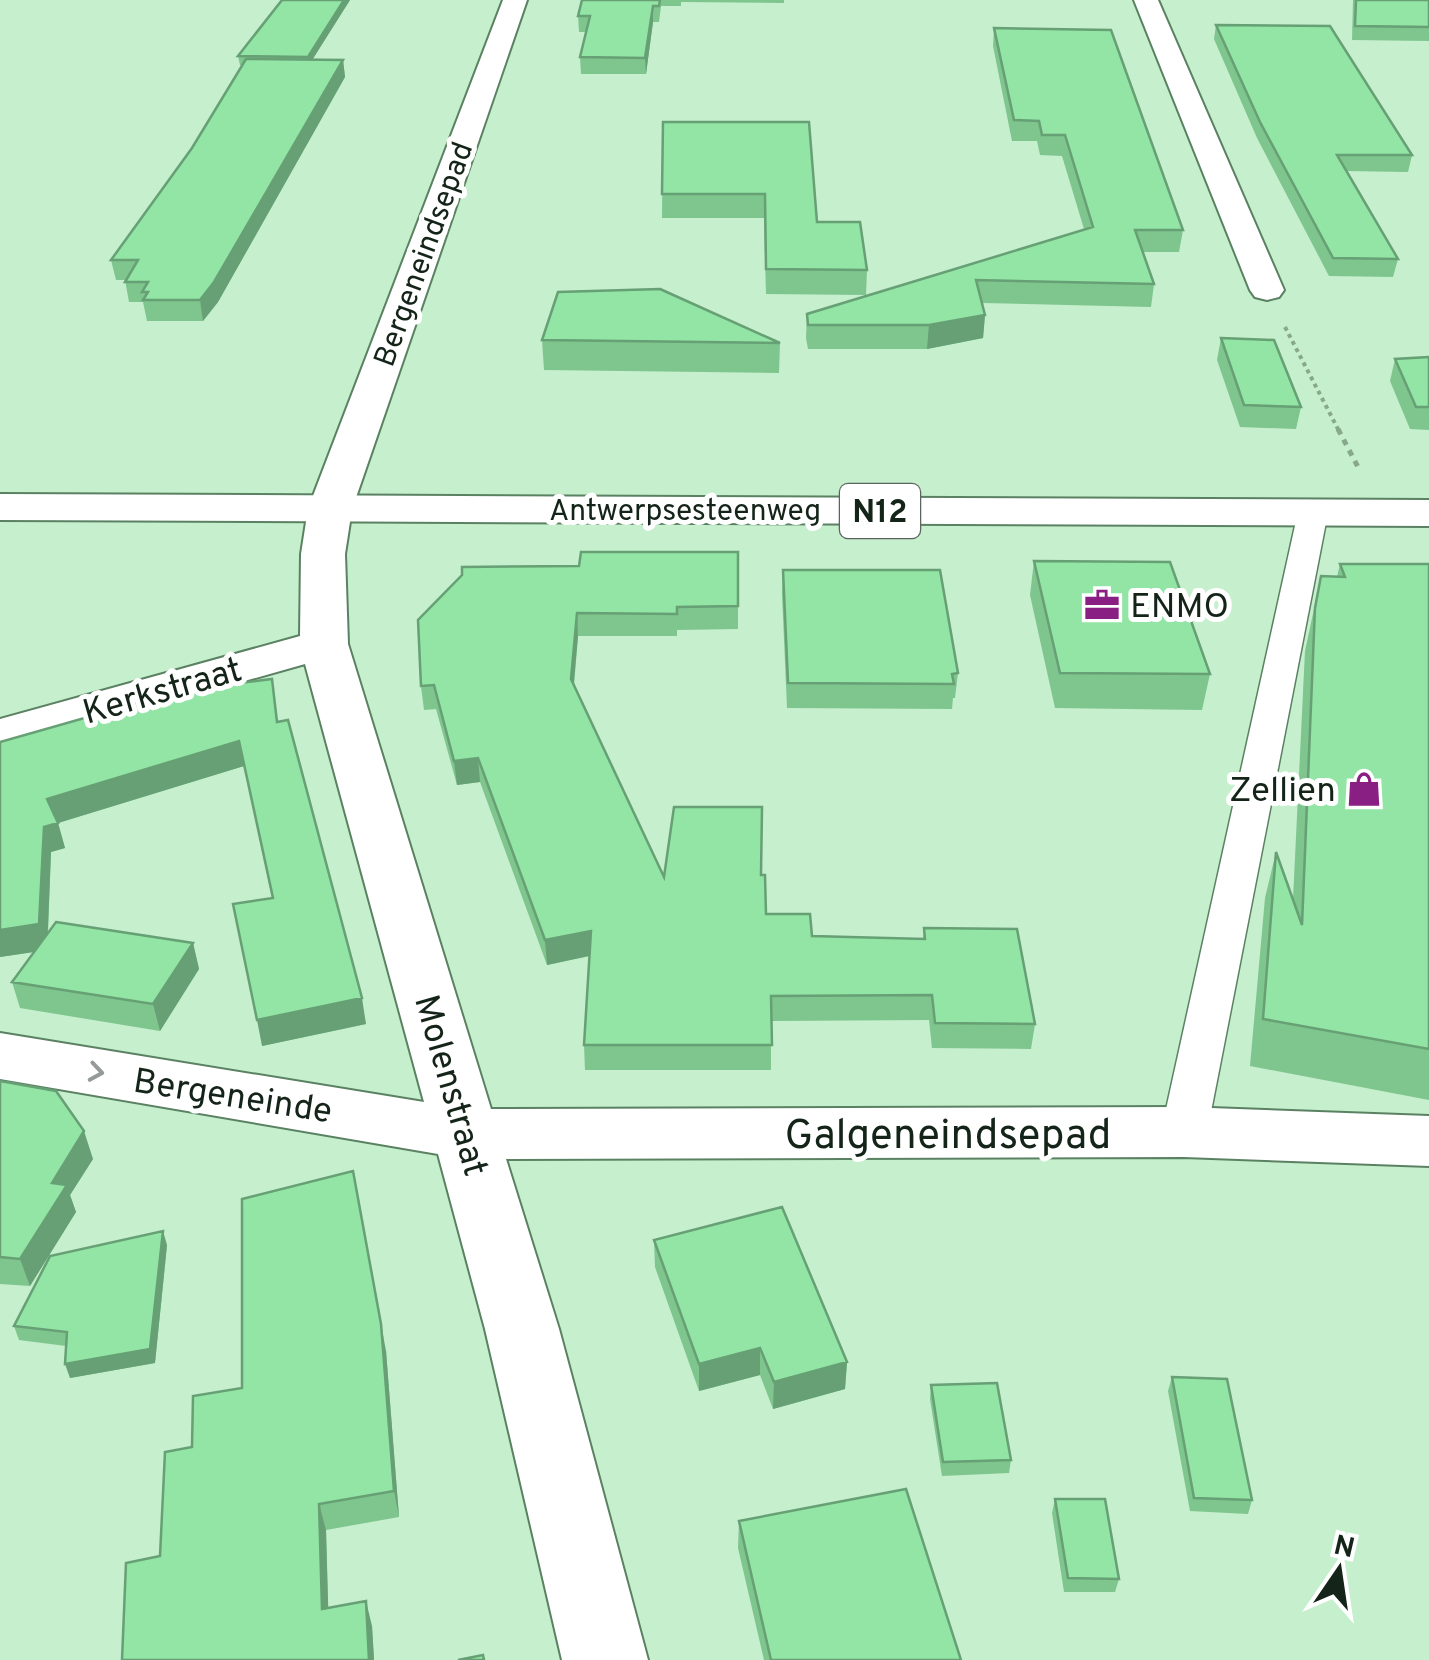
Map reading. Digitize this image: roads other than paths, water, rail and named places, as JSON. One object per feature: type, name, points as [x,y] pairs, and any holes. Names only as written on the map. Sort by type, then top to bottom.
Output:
[{"type":"street","name":"Bergeneindsepad","points":[[330,509],[515,0]]},
{"type":"street","points":[[1146,0],[1266,290]]},
{"type":"street","name":"Antwerpsesteenweg","points":[[0,507],[1429,513]]},
{"type":"street","name":"Molenstraat","points":[[330,509],[324,554],[324,644],[522,1329],[605,1660]]},
{"type":"street","name":"Kerkstraat","points":[[0,735],[324,644]]},
{"type":"street","name":"Bergeneinde","points":[[0,1056],[467,1134]]},
{"type":"street","name":"Galgeneindsepad","points":[[467,1134],[1184,1132],[1429,1140]]},
{"type":"lane","points":[[1184,1132],[1313,512]]},
{"type":"place","name":"ENMO","points":[[1102,605]]},
{"type":"place","name":"Zellien","points":[[1364,789]]}]
